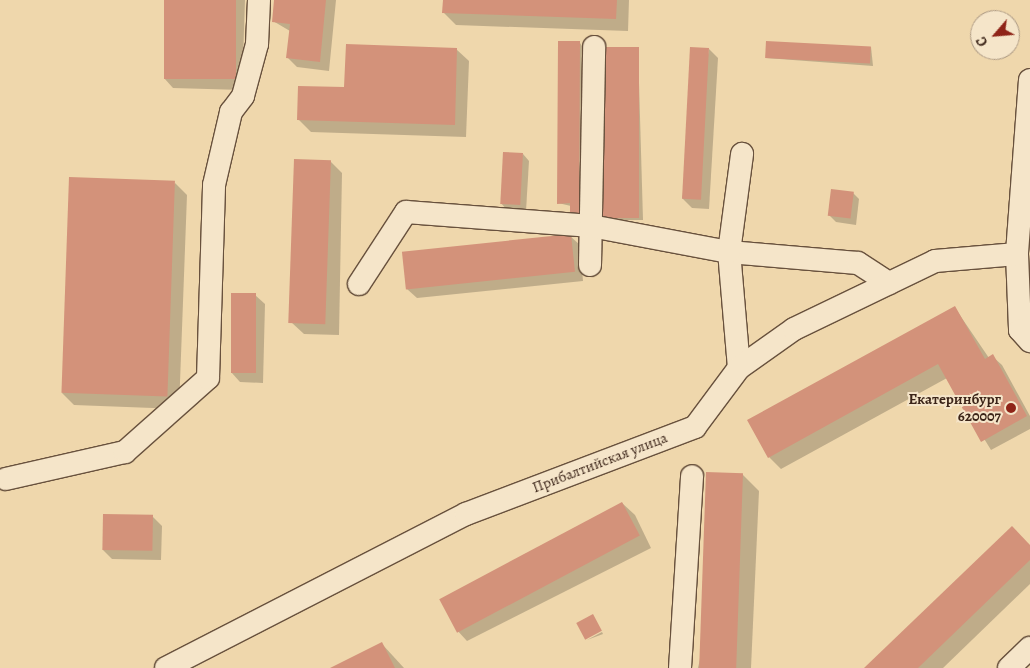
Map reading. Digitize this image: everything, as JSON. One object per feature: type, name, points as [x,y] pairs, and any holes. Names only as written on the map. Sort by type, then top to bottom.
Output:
[{"type":"street","points":[[6,479],[125,452],[208,378],[214,185],[231,112],[243,96],[257,44],[259,0]]},
{"type":"street","points":[[590,265],[594,47]]},
{"type":"street","points":[[1030,80],[1017,254],[1020,330],[1030,342]]},
{"type":"street","points":[[739,368],[728,252],[742,154]]},
{"type":"street","points":[[360,284],[406,212],[591,226],[728,252],[858,263],[889,283]]},
{"type":"street","name":"Прибалтийская улица","points":[[166,668],[466,514],[695,427],[739,368],[794,329],[935,261],[1017,254]]},
{"type":"street","points":[[680,668],[692,476]]},
{"type":"street","points":[[1009,668],[1030,648]]},
{"type":"building","points":[[164,0],[236,0],[236,79],[164,79]]},
{"type":"building","points":[[274,0],[326,0],[320,62],[286,58],[290,24],[272,22]]},
{"type":"building","points":[[443,0],[617,0],[616,19],[442,13]]},
{"type":"building","points":[[558,41],[580,41],[579,215],[570,215],[570,203],[557,204]]},
{"type":"building","points":[[766,41],[871,46],[870,63],[765,58]]},
{"type":"building","points":[[346,44],[457,48],[455,125],[297,120],[298,86],[344,87]]},
{"type":"building","points":[[600,47],[639,47],[639,218],[600,218]]},
{"type":"building","points":[[690,47],[709,48],[701,200],[682,199]]},
{"type":"building","points":[[503,152],[523,153],[520,205],[500,204]]},
{"type":"building","points":[[294,159],[331,160],[325,324],[288,323]]},
{"type":"building","points":[[69,177],[175,181],[167,397],[61,393]]},
{"type":"building","points":[[831,189],[854,192],[851,219],[828,216]]},
{"type":"building","points":[[571,234],[575,272],[406,290],[402,252]]},
{"type":"building","points":[[231,293],[256,293],[256,373],[231,373]]},
{"type":"building","points":[[955,306],[985,359],[993,354],[1027,416],[981,442],[938,364],[768,458],[747,420]]},
{"type":"building","points":[[706,472],[743,473],[736,668],[699,668]]},
{"type":"building","points":[[622,502],[640,536],[457,633],[439,599]]},
{"type":"building","points":[[103,514],[153,515],[152,551],[102,550]]},
{"type":"building","points":[[1012,526],[1030,545],[1030,560],[918,668],[864,668]]},
{"type":"building","points":[[593,614],[602,631],[585,640],[576,623]]},
{"type":"building","points":[[382,642],[395,668],[330,668]]},
{"type":"place","name":"Екатеринбург 620007","points":[[1011,408]]}]
